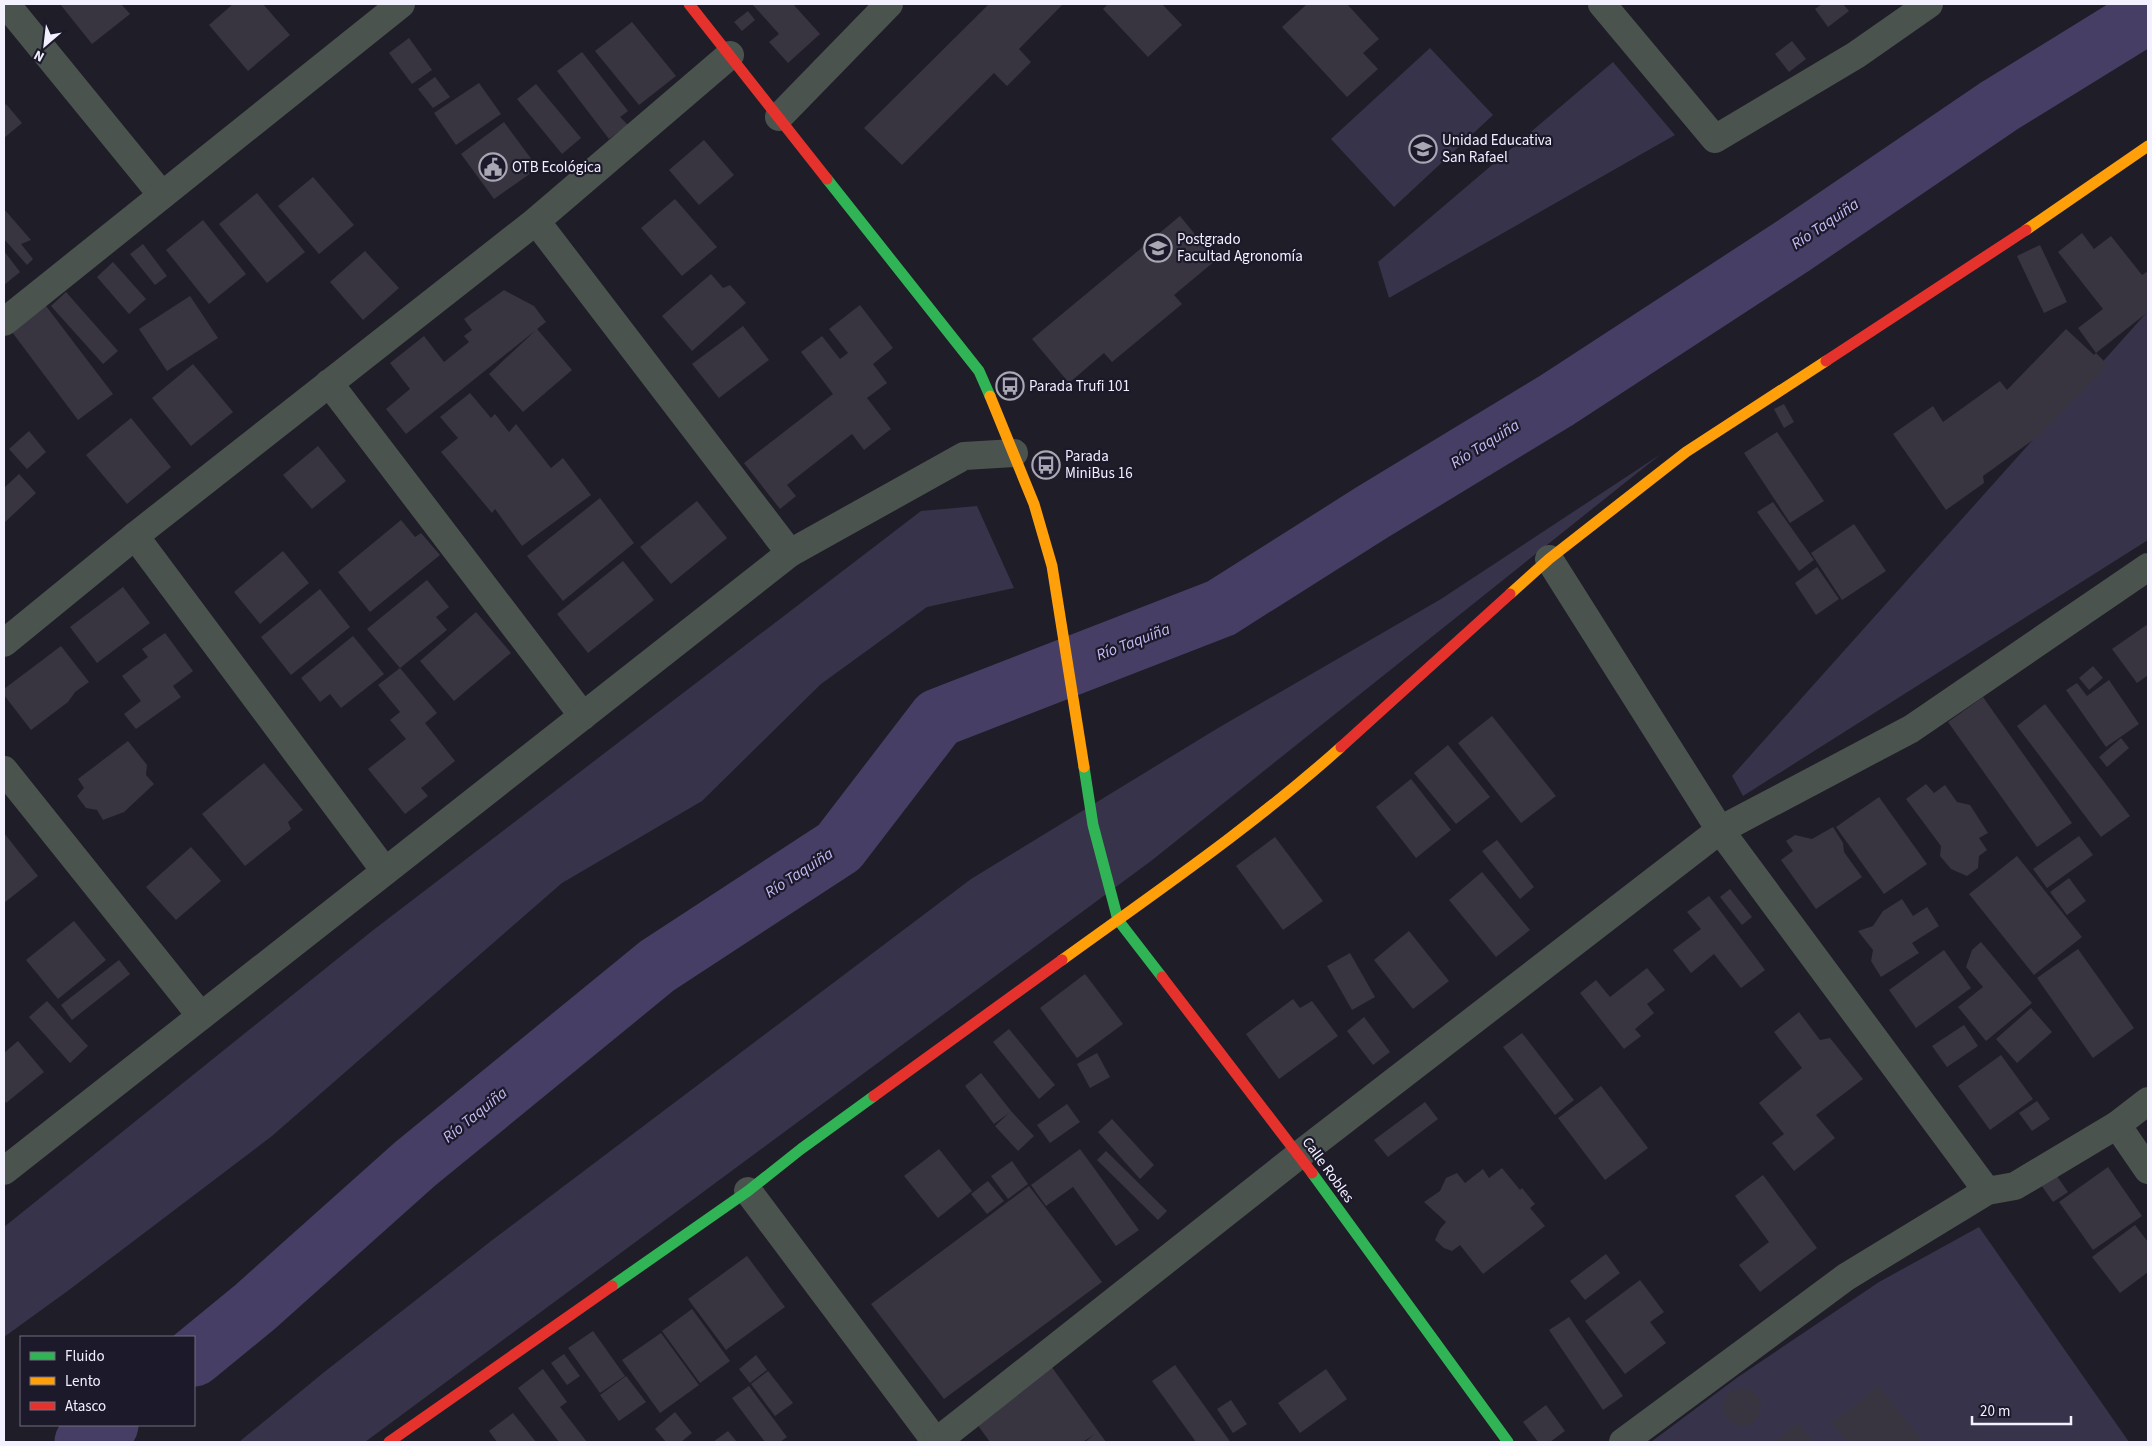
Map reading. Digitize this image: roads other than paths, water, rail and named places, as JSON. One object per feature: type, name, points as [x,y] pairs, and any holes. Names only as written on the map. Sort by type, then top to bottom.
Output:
[{"type":"street","points":[[6,4],[162,195]]},
{"type":"street","points":[[4,322],[401,4]]},
{"type":"street","points":[[689,4],[979,370],[1034,504],[1052,566],[1093,825],[1118,920]]},
{"type":"street","points":[[779,117],[889,4]]},
{"type":"street","points":[[1602,4],[1715,139],[1856,55],[1929,4]]},
{"type":"street","points":[[4,643],[135,536],[536,221],[730,55]]},
{"type":"street","points":[[392,1441],[748,1191],[801,1149],[1184,872],[1314,770],[1549,559],[1686,452],[2073,199],[2148,146]]},
{"type":"street","points":[[536,221],[790,553]]},
{"type":"street","points":[[329,383],[583,716]]},
{"type":"street","points":[[6,1166],[201,1016],[790,553],[964,456],[1014,453]]},
{"type":"street","points":[[135,536],[385,871]]},
{"type":"street","points":[[1549,559],[1720,830],[1987,1191]]},
{"type":"street","points":[[748,1191],[936,1442],[1299,1155],[1720,830],[1911,729],[2148,567]]},
{"type":"street","points":[[4,770],[201,1016]]},
{"type":"street","name":"Calle Robles","points":[[1118,920],[1299,1155],[1508,1442]]},
{"type":"street","points":[[1623,1442],[1846,1277],[1987,1191],[2015,1186],[2117,1125],[2148,1101]]},
{"type":"street","points":[[2117,1125],[2148,1170]]},
{"type":"waterway","name":"Río Taquiña","points":[[195,1356],[255,1307],[415,1164],[657,966],[839,847],[938,718],[1221,608],[1371,513],[1557,400],[1793,246],[1999,106],[2148,14]]},
{"type":"waterway","name":"Río Taquiña","points":[[84,1442],[108,1426]]},
{"type":"place","name":"Unidad Educativa San Rafael","points":[[1423,149]]},
{"type":"place","name":"OTB Ecológica","points":[[493,167]]},
{"type":"place","name":"Postgrado Facultad Agronomía","points":[[1158,248]]},
{"type":"place","name":"Parada Trufi 101","points":[[1010,386]]},
{"type":"place","name":"Parada MiniBus 16","points":[[1046,465]]}]
